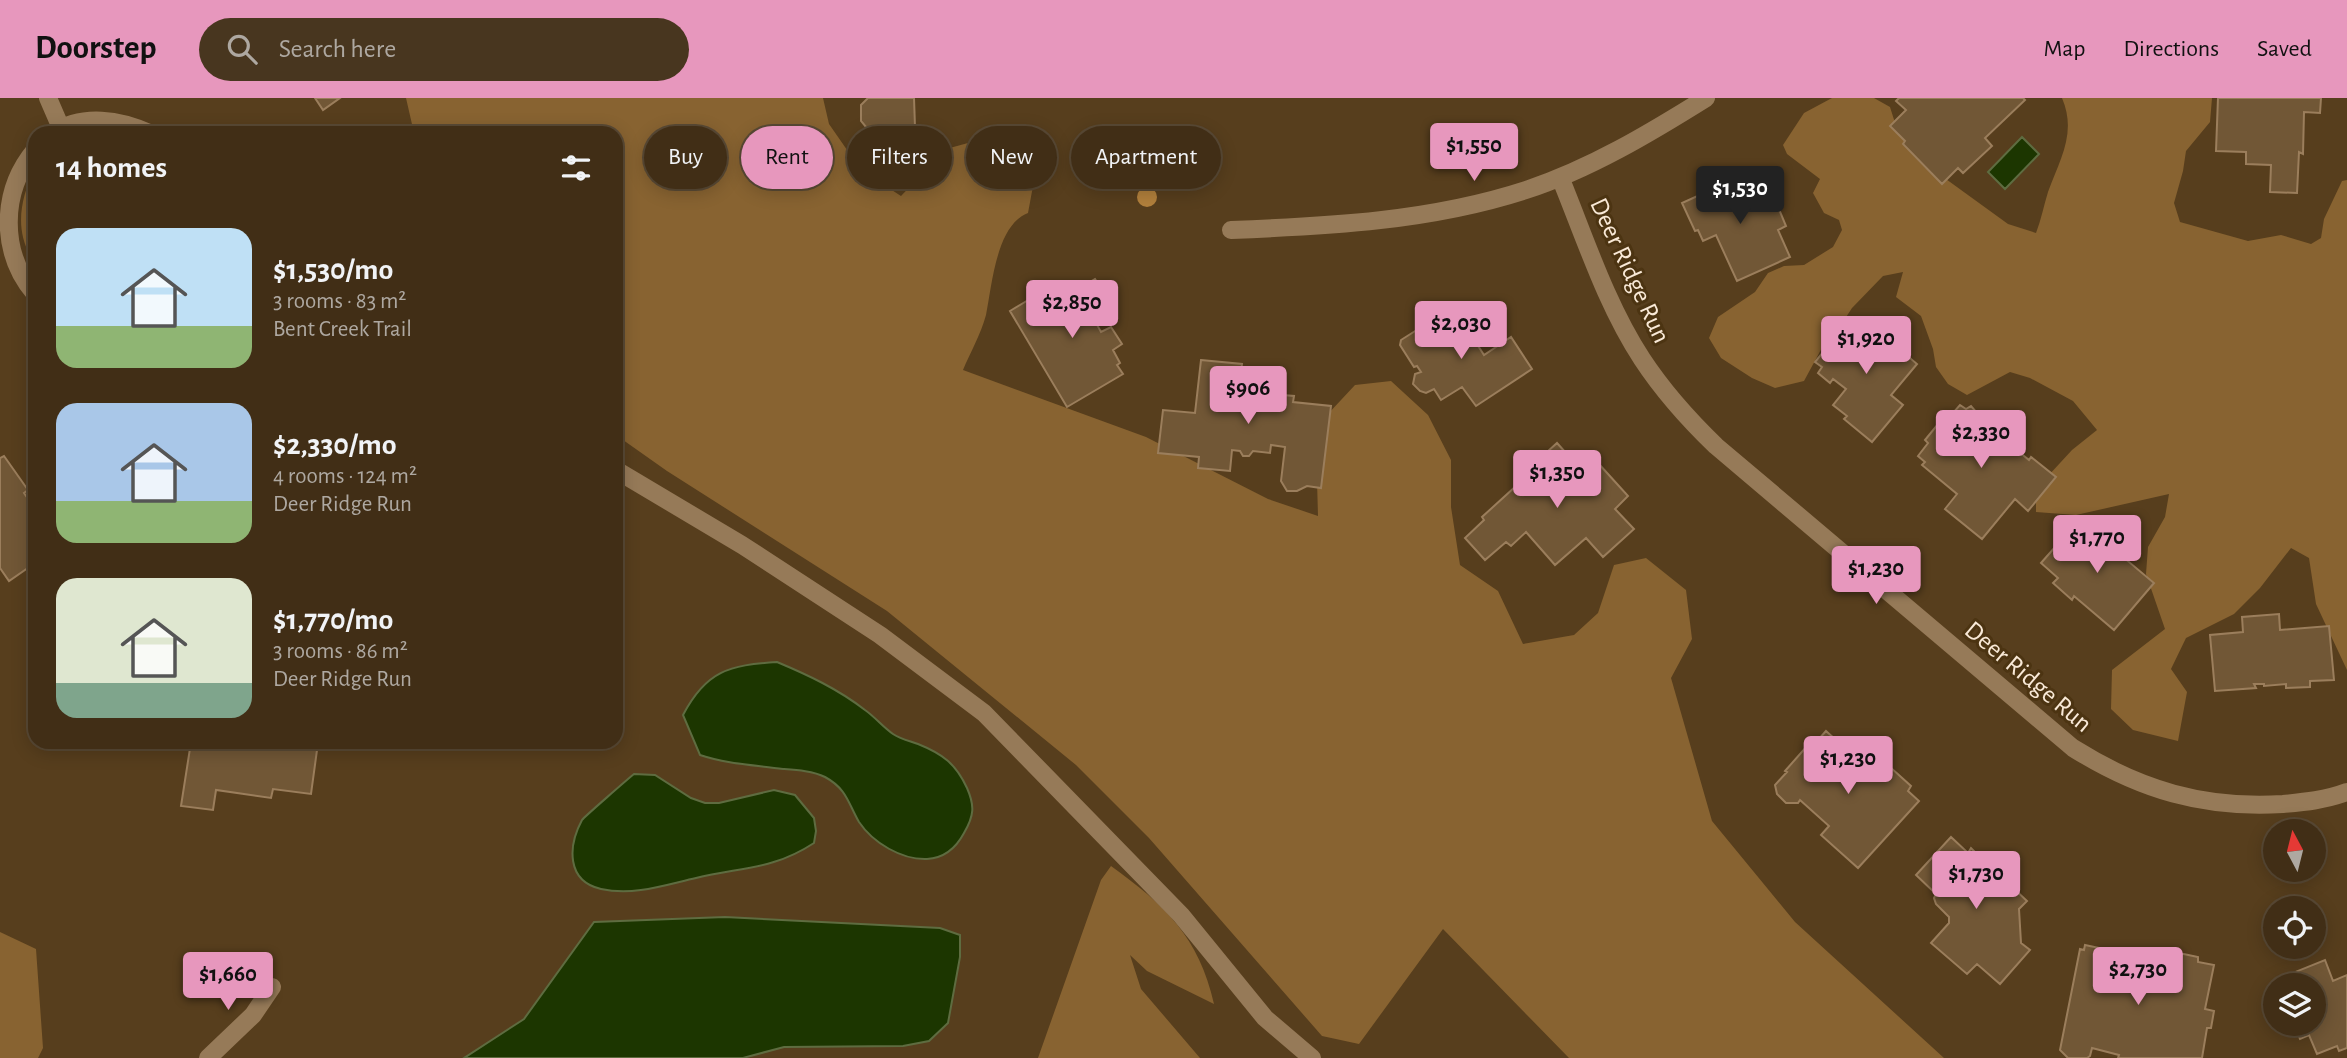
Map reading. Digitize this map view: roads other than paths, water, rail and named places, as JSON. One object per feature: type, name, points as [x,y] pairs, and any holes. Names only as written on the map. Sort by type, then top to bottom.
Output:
[{"type":"street","points":[[48,98],[56,126]]},
{"type":"street","points":[[1231,230],[1299,228],[1388,220],[1525,190],[1560,177],[1667,123],[1706,98]]},
{"type":"street","points":[[69,126],[79,122],[103,120],[132,126]]},
{"type":"street","points":[[28,159],[12,189],[6,230],[9,253],[18,273],[28,285]]},
{"type":"street","name":"Deer Ridge Run","points":[[1560,177],[1624,328],[1656,378],[1688,418],[1716,446],[2073,748],[2098,764],[2154,789],[2184,798],[2247,806],[2311,802],[2347,792]]},
{"type":"street","points":[[623,474],[742,545],[880,635],[984,713],[1181,915],[1265,1018],[1312,1058]]},
{"type":"street","points":[[208,1058],[253,1015],[272,987]]}]
